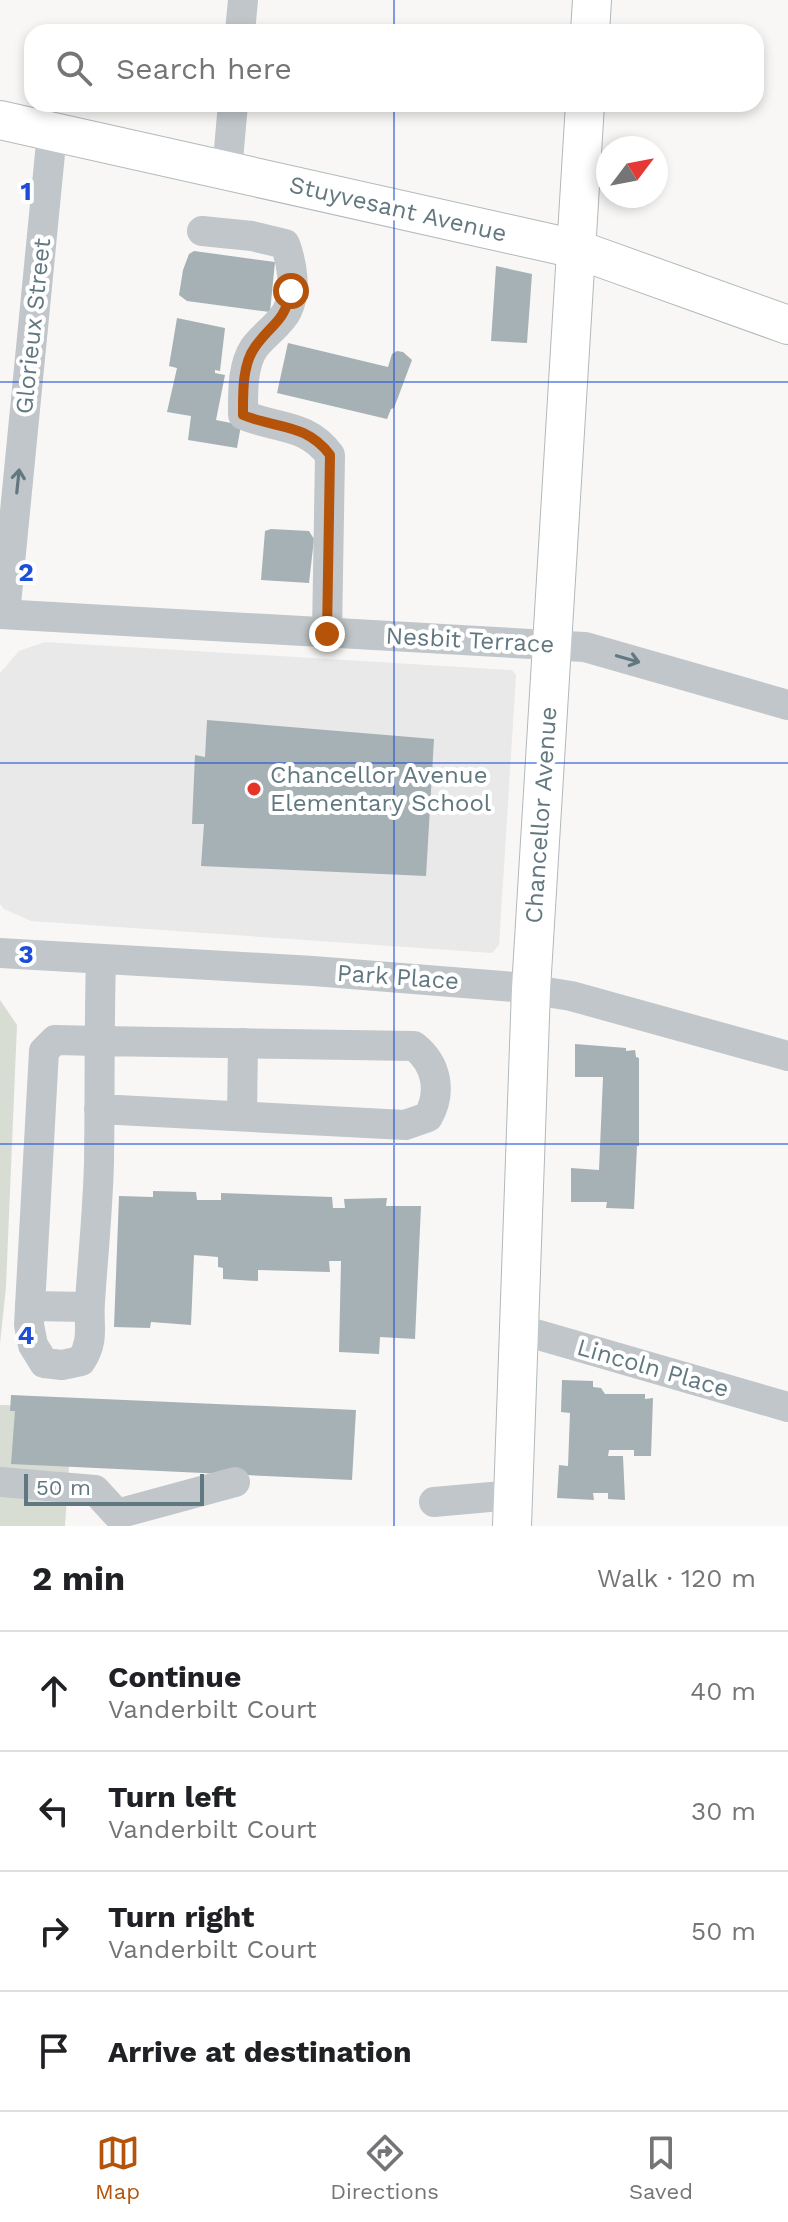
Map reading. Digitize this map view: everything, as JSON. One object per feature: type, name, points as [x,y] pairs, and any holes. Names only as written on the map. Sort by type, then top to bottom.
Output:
[{"type":"main road","points":[[590,24],[592,0]]},
{"type":"main road","name":"Chancellor Avenue","points":[[512,1510],[531,989],[585,112]]},
{"type":"main road","name":"Stuyvesant Avenue","points":[[0,120],[576,249],[788,325]]},
{"type":"street","points":[[241,24],[243,0]]},
{"type":"street","points":[[227,171],[232,112]]},
{"type":"street","name":"Glorieux Street","points":[[2,614],[52,133]]},
{"type":"street","points":[[202,231],[252,236],[285,244],[292,262],[287,311],[252,350],[244,383],[243,415],[264,424],[292,427],[319,440],[330,455],[327,634]]},
{"type":"street","name":"Nesbit Terrace","points":[[2,614],[327,634],[552,643],[599,651],[788,705]]},
{"type":"street","name":"Park Place","points":[[0,953],[353,974],[531,989],[571,996],[788,1056]]},
{"type":"street","points":[[99,1109],[405,1125],[428,1117],[436,1102],[434,1072],[428,1057],[414,1046],[99,1041],[55,1040],[44,1051],[29,1325],[33,1345],[44,1363],[62,1365],[81,1361],[92,1337],[89,1307],[98,1177],[99,1041],[101,959]]},
{"type":"street","points":[[242,1116],[243,1043]]},
{"type":"street","points":[[30,1306],[89,1307]]},
{"type":"street","name":"Lincoln Place","points":[[518,1329],[788,1407]]},
{"type":"street","points":[[0,1482],[95,1490],[117,1514],[235,1482]]},
{"type":"street","points":[[434,1502],[512,1510]]},
{"type":"shaded area","name":"Chancellor Avenue Elementary School","points":[[45,642],[512,670],[516,675],[499,945],[492,953],[31,921],[4,909],[0,904],[0,673],[19,651]]},
{"type":"shaded area","points":[[0,1000],[17,1025],[6,1287],[0,1344]]},
{"type":"shaded area","points":[[0,1405],[73,1406],[65,1526],[0,1526]]},
{"type":"building","points":[[194,251],[275,262],[270,312],[187,301],[179,295],[183,270],[189,254]]},
{"type":"building","points":[[496,266],[532,274],[527,343],[491,341]]},
{"type":"building","points":[[177,318],[225,328],[220,371],[215,370],[215,373],[225,375],[216,420],[241,425],[237,448],[188,440],[191,416],[167,412],[177,368],[169,366]]},
{"type":"building","points":[[288,343],[388,367],[392,354],[397,351],[412,360],[387,419],[277,393]]},
{"type":"building","points":[[265,531],[309,531],[314,539],[309,583],[261,580]]},
{"type":"building","points":[[207,720],[434,739],[426,876],[201,866],[204,824],[192,824],[195,755],[205,757]]},
{"type":"building","points":[[575,1044],[626,1048],[626,1051],[635,1050],[639,1058],[639,1146],[634,1209],[606,1208],[607,1202],[571,1202],[571,1168],[599,1170],[603,1077],[575,1077]]},
{"type":"building","points":[[153,1191],[196,1192],[197,1200],[221,1200],[221,1193],[332,1197],[333,1208],[345,1208],[344,1199],[387,1198],[386,1206],[421,1206],[415,1339],[380,1337],[379,1354],[339,1352],[341,1261],[329,1261],[330,1272],[258,1270],[258,1281],[223,1279],[223,1268],[218,1267],[218,1257],[194,1255],[191,1325],[151,1322],[150,1328],[114,1327],[119,1196],[153,1197]]},
{"type":"building","points":[[562,1380],[593,1381],[593,1387],[601,1388],[605,1394],[645,1394],[645,1399],[653,1398],[651,1456],[634,1456],[634,1450],[609,1450],[608,1456],[623,1456],[625,1500],[608,1499],[608,1493],[593,1493],[594,1500],[557,1498],[559,1465],[568,1466],[570,1413],[561,1412]]},
{"type":"building","points":[[11,1395],[356,1410],[352,1480],[11,1464],[15,1411],[10,1411]]},
{"type":"place","name":"Chancellor Avenue Elementary School","points":[[254,789]]},
{"type":"route","points":[[291,291],[287,311],[252,350],[244,383],[243,415],[264,424],[292,427],[319,440],[330,455],[327,634]]}]
